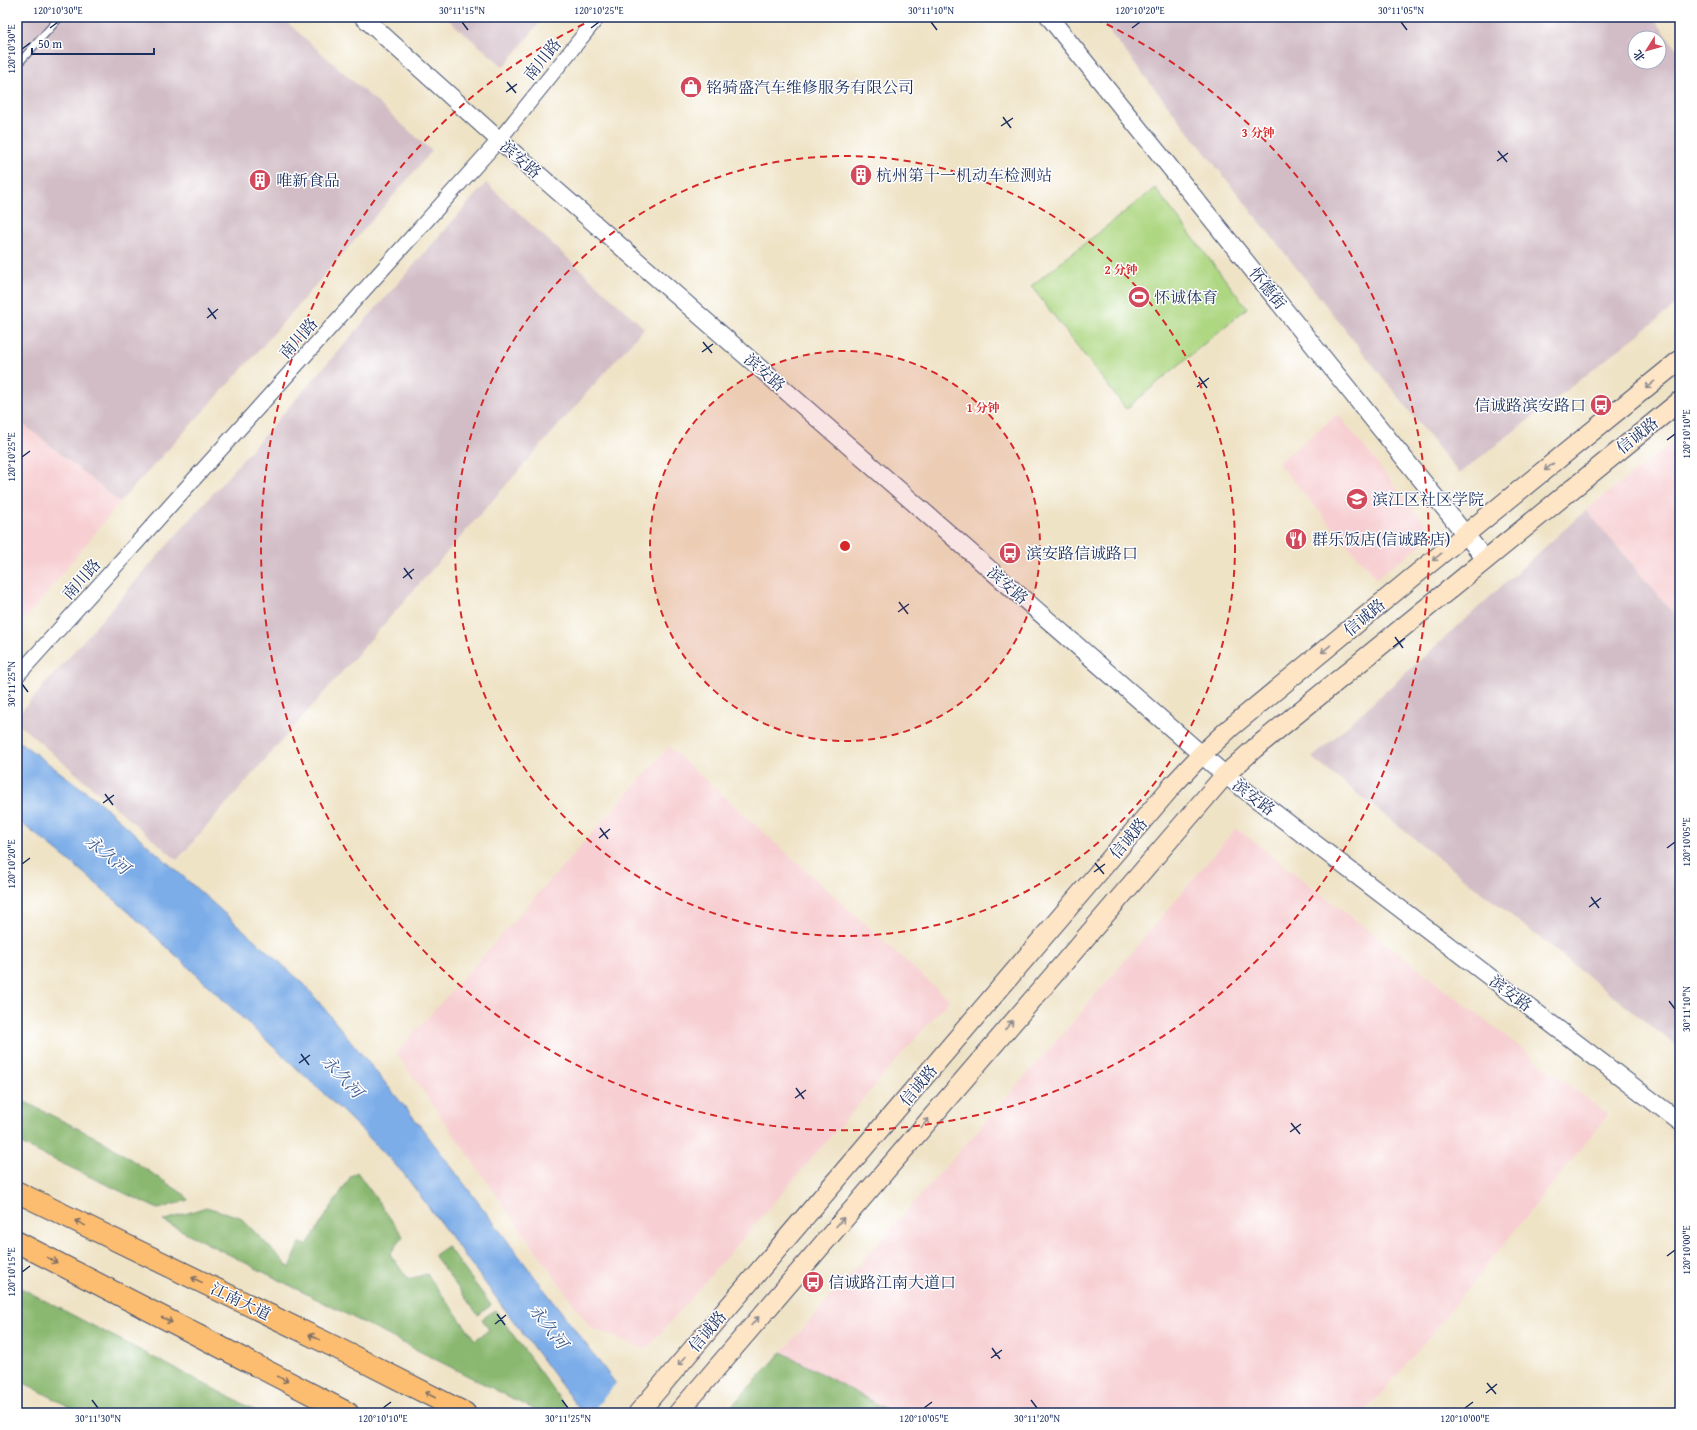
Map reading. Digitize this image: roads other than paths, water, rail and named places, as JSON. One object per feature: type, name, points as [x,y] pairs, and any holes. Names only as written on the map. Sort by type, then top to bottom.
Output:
[{"type":"main road","name":"信诚路","points":[[638,1413],[1202,754],[1230,728],[1680,360]]},
{"type":"main road","name":"信诚路","points":[[678,1413],[730,1350],[1225,774],[1680,401]]},
{"type":"main road","name":"江南大道","points":[[17,1192],[339,1349],[465,1413]]},
{"type":"main road","points":[[17,1242],[348,1413]]},
{"type":"street","name":"滨安路","points":[[363,17],[499,140],[1225,774],[1680,1122]]},
{"type":"street","name":"南川路","points":[[17,676],[499,140],[598,17]]},
{"type":"street","name":"怀德街","points":[[1049,17],[1486,560]]},
{"type":"lane","points":[[17,65],[60,17]]},
{"type":"water","name":"永久河","points":[[17,740],[97,800],[304,984],[418,1123],[616,1384],[663,1413],[582,1413],[404,1174],[384,1153],[320,1090],[181,960],[74,864],[17,820]]},
{"type":"place","name":"铭骑盛汽车维修服务有限公司","points":[[691,87]]},
{"type":"place","name":"杭州第十一机动车检测站","points":[[861,175]]},
{"type":"place","name":"唯新食品","points":[[260,180]]},
{"type":"place","name":"怀诚体育","points":[[1139,297]]},
{"type":"place","name":"信诚路滨安路口","points":[[1601,405]]},
{"type":"place","name":"滨江区社区学院","points":[[1357,499]]},
{"type":"place","name":"群乐饭店(信诚路店)","points":[[1296,539]]},
{"type":"place","name":"滨安路信诚路口","points":[[1010,553]]},
{"type":"place","name":"信诚路江南大道口","points":[[813,1282]]}]
